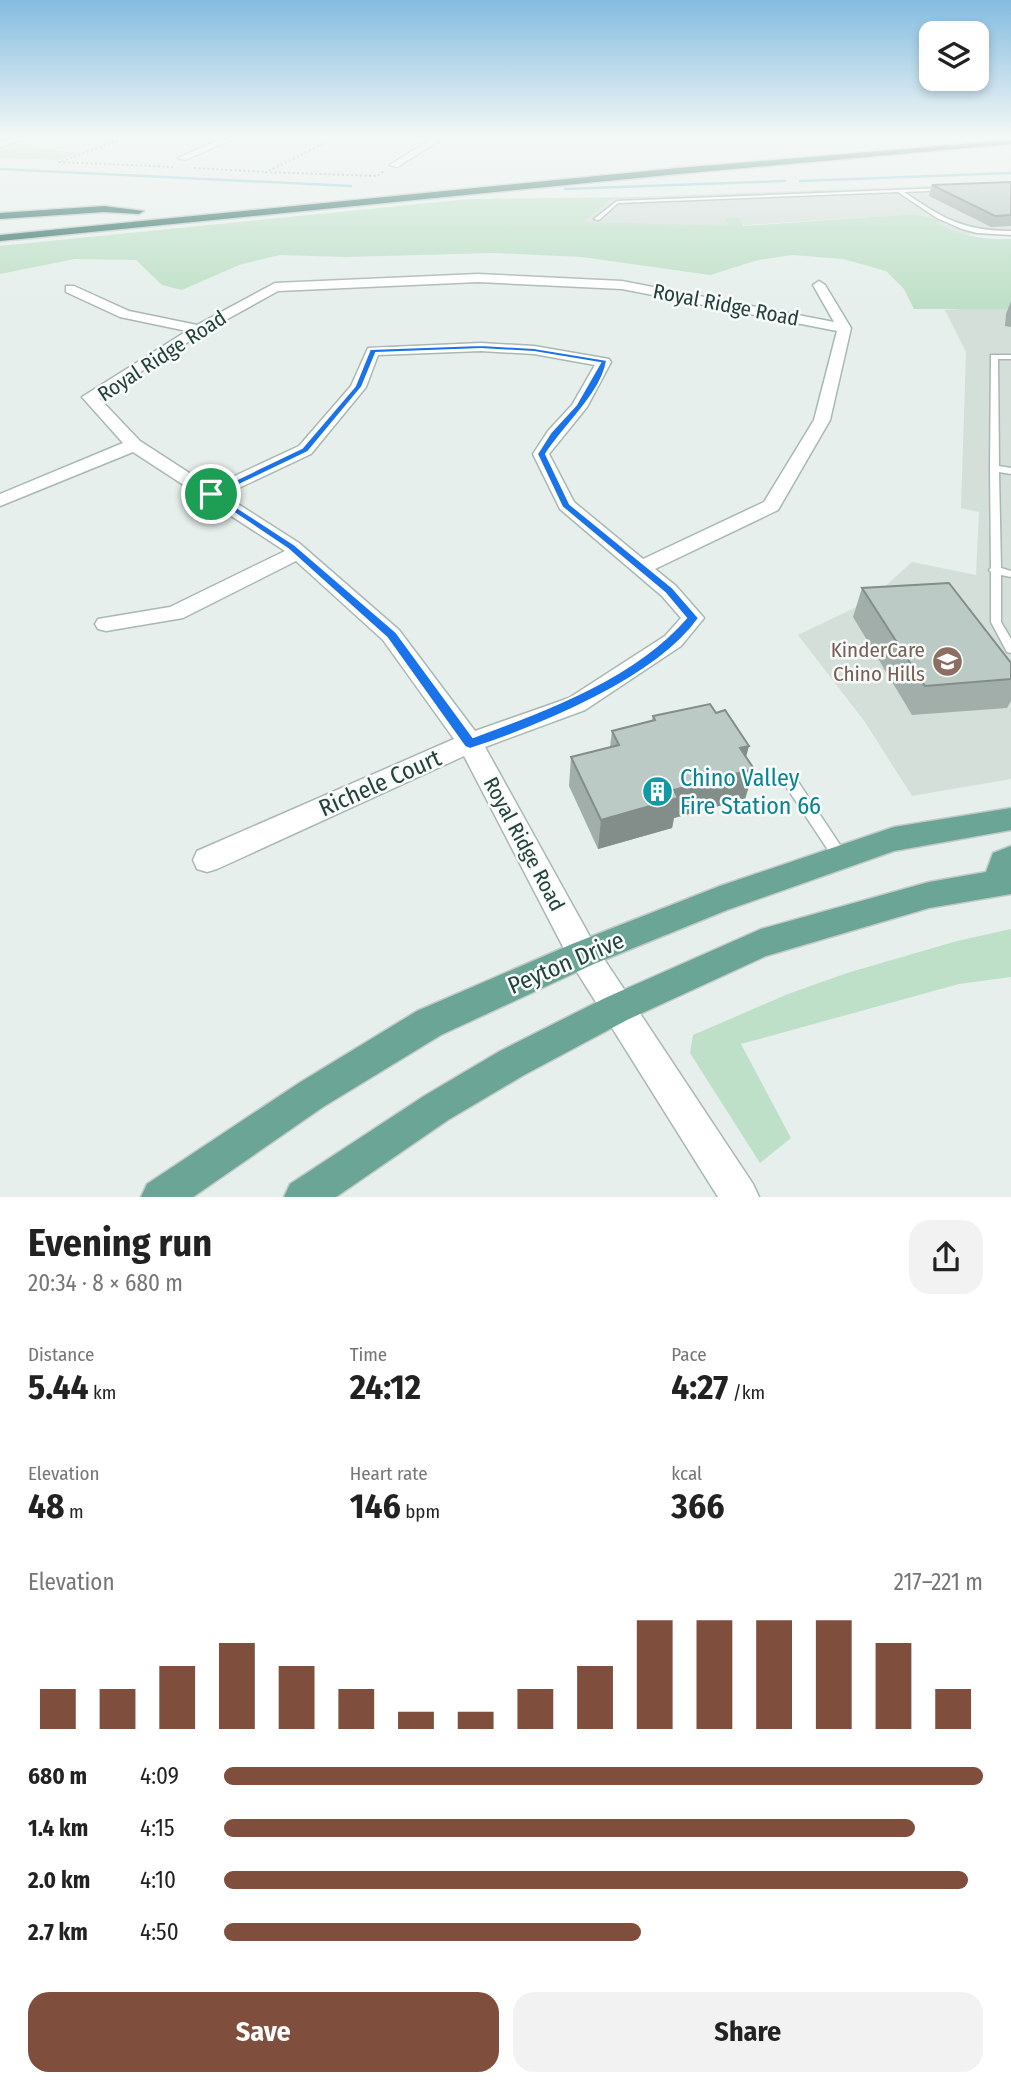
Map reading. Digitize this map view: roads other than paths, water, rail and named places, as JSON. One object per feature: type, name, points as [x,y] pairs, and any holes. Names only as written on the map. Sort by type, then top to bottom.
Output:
[{"type":"highway","points":[[0,238],[461,192]]},
{"type":"highway","points":[[0,216],[104,209],[139,211]]},
{"type":"highway","points":[[0,225],[152,210]]},
{"type":"main road","name":"Peyton Drive","points":[[160,1197],[311,1096],[429,1023],[583,954],[720,899],[894,839],[1011,819]]},
{"type":"main road","points":[[303,1197],[458,1095],[616,1009],[761,943],[1009,874]]},
{"type":"street","name":"Royal Ridge Road","points":[[740,1197],[616,1009],[583,954],[470,744],[391,635],[298,552],[134,444],[90,397],[200,329],[275,287],[478,278],[622,285],[844,328]]},
{"type":"street","points":[[211,494],[305,450],[358,387],[373,351],[481,347],[534,350],[604,362],[579,407],[554,434],[541,454],[566,505],[641,568],[771,506],[821,420],[844,328],[819,285]]},
{"type":"street","points":[[71,289],[125,314],[200,329]]},
{"type":"street","points":[[0,501],[134,444]]},
{"type":"street","points":[[106,624],[175,613],[298,552]]},
{"type":"street","name":"Richele Court","points":[[207,860],[470,744],[577,704],[673,641],[693,618],[669,591],[641,568]]},
{"type":"lane","points":[[597,219],[617,202],[881,192]]},
{"type":"lane","points":[[900,192],[964,230],[981,234],[1011,233]]},
{"type":"lane","points":[[693,201],[699,208]]},
{"type":"lane","points":[[1011,357],[994,357],[996,622],[1011,649]]},
{"type":"lane","points":[[994,468],[1011,471]]},
{"type":"lane","points":[[994,570],[1011,574]]},
{"type":"lane","points":[[790,781],[841,858]]},
{"type":"place","name":"KinderCare Chino Hills","points":[[948,662]]},
{"type":"place","name":"Chino Valley Fire Station 66","points":[[657,792]]}]
